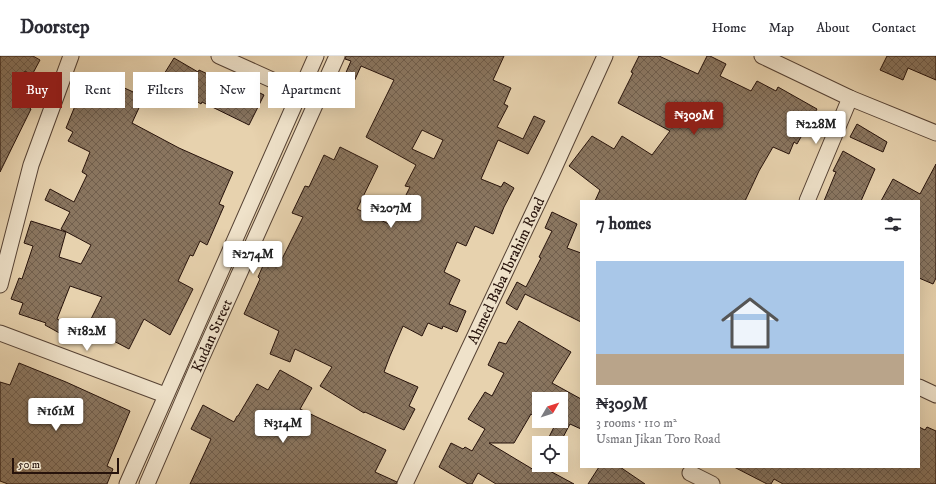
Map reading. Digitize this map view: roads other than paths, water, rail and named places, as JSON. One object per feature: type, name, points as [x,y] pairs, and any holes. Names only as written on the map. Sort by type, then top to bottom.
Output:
[{"type":"street","points":[[0,285],[31,165],[71,56]]},
{"type":"street","points":[[219,56],[268,78]]},
{"type":"street","points":[[308,72],[316,56]]},
{"type":"street","name":"Kudan Street","points":[[147,484],[203,353],[337,56]]},
{"type":"street","name":"Ahmed Baba Ibrahim Road","points":[[405,484],[551,174],[604,56]]},
{"type":"street","points":[[762,56],[850,98],[936,133]]},
{"type":"street","points":[[807,200],[850,98]]},
{"type":"street","points":[[127,484],[292,108]]},
{"type":"street","points":[[0,333],[165,395]]},
{"type":"street","points":[[920,387],[936,395]]},
{"type":"street","points":[[689,475],[712,484]]}]
